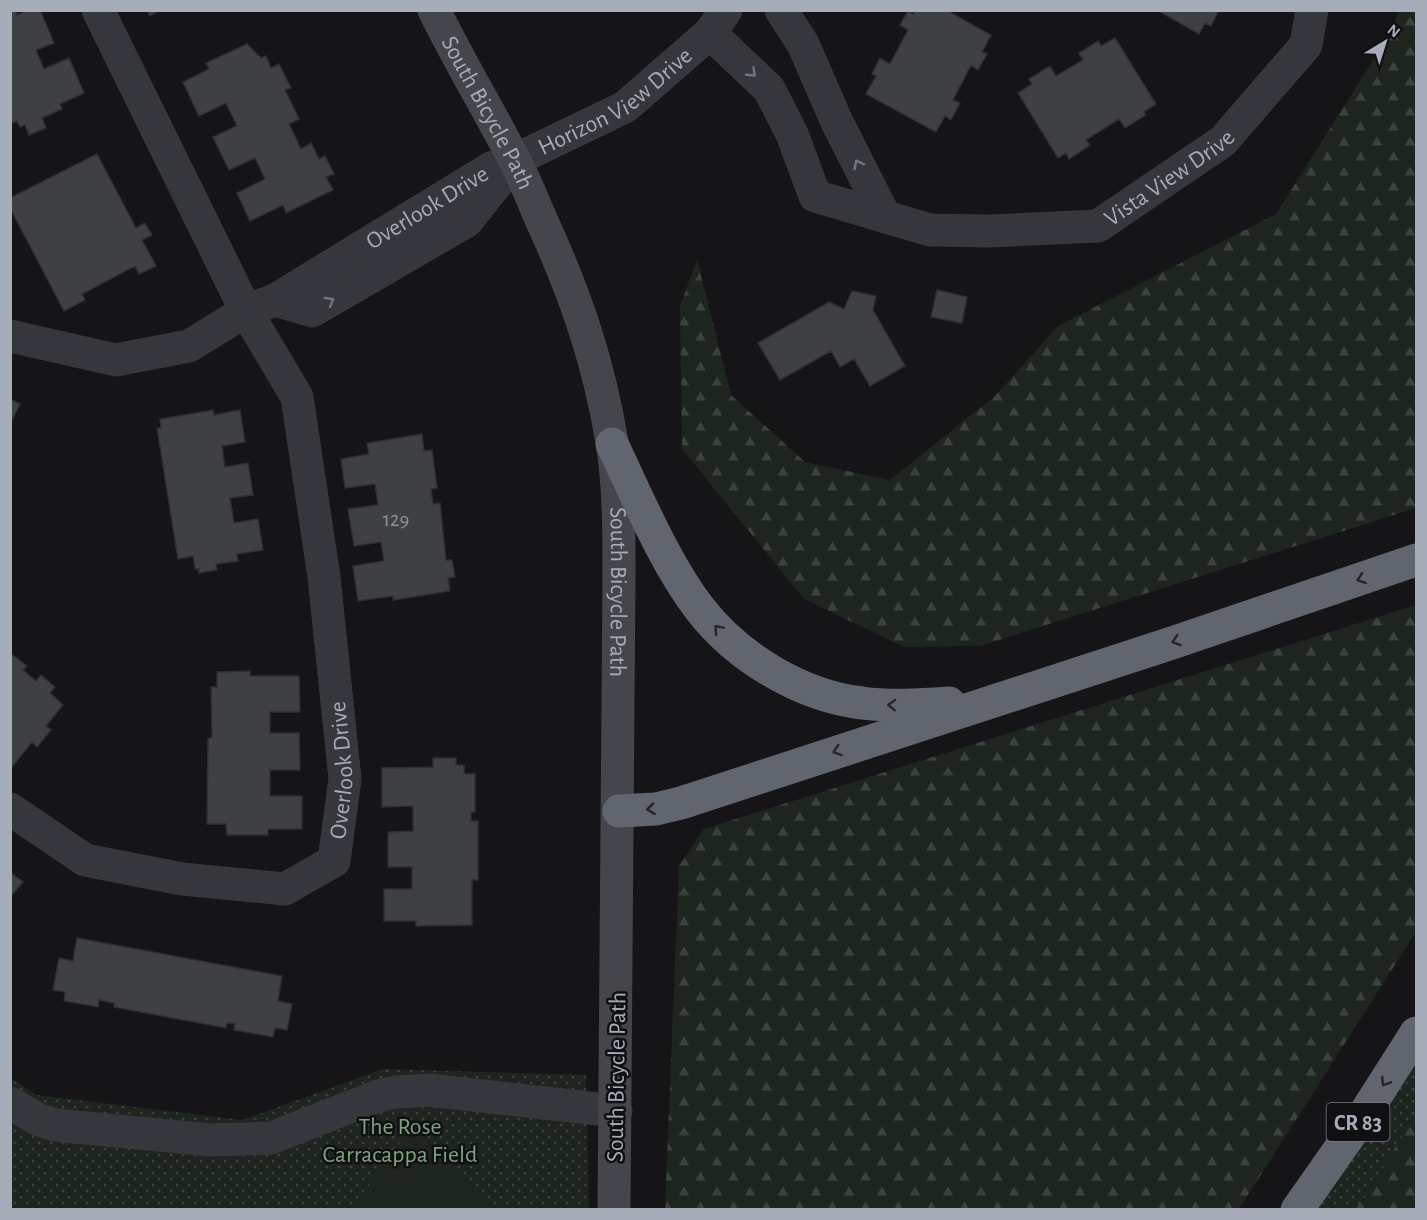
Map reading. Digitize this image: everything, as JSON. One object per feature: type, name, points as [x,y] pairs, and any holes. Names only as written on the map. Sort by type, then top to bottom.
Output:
[{"type":"highway","points":[[612,444],[662,546],[699,608],[720,633],[770,671],[829,696],[861,703],[919,705],[992,700]]},
{"type":"highway","points":[[619,811],[681,803],[1416,560]]},
{"type":"highway","name":"CR 83","points":[[1297,1209],[1365,1113],[1416,1033]]},
{"type":"highway","points":[[1316,1209],[1365,1113]]},
{"type":"street","name":"Overlook Drive","points":[[10,809],[86,860],[182,879],[285,889],[334,861],[345,779],[324,577],[297,398],[261,306],[98,10]]},
{"type":"street","name":"South Bicycle Path","points":[[434,10],[454,51],[489,164],[566,273],[588,335],[612,444],[619,552],[619,811],[614,1209]]},
{"type":"street","points":[[781,10],[803,44],[836,120],[885,217]]},
{"type":"street","name":"Vista View Drive","points":[[718,22],[769,88],[792,134],[815,196],[930,230],[990,231],[1098,226],[1223,141],[1306,45],[1312,10]]},
{"type":"street","name":"Horizon View Drive","points":[[489,164],[625,107],[718,22]]},
{"type":"street","name":"Overlook Drive","points":[[261,306],[312,311],[456,227],[471,216],[489,164]]},
{"type":"street","name":"Overlook Drive","points":[[10,336],[116,360],[189,346],[261,306],[311,256],[354,226],[489,164]]},
{"type":"street","points":[[10,1103],[39,1120],[55,1125],[212,1140],[271,1138],[378,1096],[395,1092],[429,1090],[616,1111]]},
{"type":"green space","points":[[1399,11],[1416,11],[1416,508],[980,646],[904,647],[804,599],[682,449],[680,306],[697,260],[731,395],[805,462],[890,480],[995,396],[1058,326],[1276,214],[1389,35]]},
{"type":"green space","points":[[1416,605],[1416,932],[1239,1209],[665,1209],[679,866],[704,829]]},
{"type":"green space","points":[[1416,1033],[1416,1209],[1297,1210]]},
{"type":"green space","name":"The Rose Carracappa Field","points":[[383,1069],[586,1075],[589,1209],[11,1209],[10,1077],[37,1095],[242,1120]]},
{"type":"green space","points":[[1416,1111],[1416,1209],[1355,1209],[1367,1195]]},
{"type":"green space","points":[[409,1129],[495,1207],[496,1209],[352,1209]]},
{"type":"building","points":[[10,10],[15,10],[17,15],[28,10],[40,10],[54,43],[36,50],[44,69],[69,58],[84,93],[60,104],[62,109],[42,118],[46,128],[29,135],[25,125],[20,127],[17,121],[10,124]]},
{"type":"building","points":[[147,10],[160,10],[150,16]]},
{"type":"building","points":[[915,10],[946,10],[991,35],[982,52],[987,54],[978,70],[971,65],[953,100],[960,103],[951,120],[945,116],[936,132],[866,94],[876,76],[872,74],[880,58],[890,64],[908,30],[900,25],[908,11],[913,14]]},
{"type":"building","points":[[1157,10],[1219,10],[1211,26],[1205,23],[1199,34]]},
{"type":"building","points":[[1115,38],[1156,104],[1144,112],[1146,115],[1125,128],[1119,119],[1086,140],[1090,145],[1069,159],[1066,153],[1058,158],[1018,93],[1032,84],[1029,79],[1050,66],[1056,76],[1083,60],[1079,53],[1098,41],[1101,46]]},
{"type":"building","points":[[247,44],[261,58],[266,56],[271,68],[279,64],[291,88],[285,90],[299,119],[289,124],[301,149],[311,143],[319,159],[325,156],[334,174],[326,177],[333,190],[286,213],[283,205],[250,221],[237,193],[265,179],[255,158],[229,170],[213,137],[237,126],[226,103],[199,116],[183,82],[209,69],[206,63]]},
{"type":"building","points":[[97,154],[136,228],[145,223],[152,235],[142,240],[156,266],[139,274],[135,266],[82,294],[85,300],[64,311],[10,208],[10,198]]},
{"type":"building","points":[[937,290],[967,297],[962,323],[931,317]]},
{"type":"building","points":[[852,291],[876,296],[873,310],[905,366],[870,386],[854,359],[840,367],[831,351],[780,380],[758,343],[829,302],[844,309]]},
{"type":"building","points":[[10,399],[20,404],[10,424]]},
{"type":"building","points":[[213,410],[214,415],[240,410],[245,442],[222,446],[225,467],[248,463],[253,495],[230,498],[234,523],[258,519],[263,550],[237,554],[238,561],[216,564],[217,570],[199,573],[199,569],[195,569],[193,556],[178,559],[157,428],[161,428],[160,419]]},
{"type":"building","points":[[422,434],[424,451],[432,450],[437,488],[431,489],[433,504],[440,503],[446,560],[452,560],[455,577],[448,578],[450,591],[393,600],[393,596],[358,601],[353,566],[384,561],[381,542],[354,546],[348,509],[378,505],[375,484],[345,488],[341,459],[369,454],[367,443]]},
{"type":"building","points":[[10,653],[27,666],[23,670],[36,681],[41,675],[55,687],[50,693],[63,705],[46,726],[51,730],[37,747],[32,742],[12,767],[10,766]]},
{"type":"building","points":[[250,671],[250,676],[299,676],[300,712],[270,712],[270,733],[299,733],[300,770],[270,770],[270,796],[302,796],[302,829],[268,829],[268,835],[227,835],[226,824],[207,824],[208,739],[212,737],[211,687],[217,687],[217,672]]},
{"type":"building","points":[[433,758],[456,758],[456,765],[464,765],[464,774],[475,774],[475,812],[471,812],[471,821],[478,821],[478,880],[472,880],[472,925],[416,926],[416,921],[384,921],[384,889],[412,889],[412,867],[388,867],[388,832],[413,831],[413,806],[382,807],[382,768],[433,767]]},
{"type":"building","points":[[10,872],[23,882],[10,897]]},
{"type":"building","points":[[77,938],[282,976],[278,1001],[292,1004],[287,1030],[275,1028],[273,1037],[234,1030],[235,1024],[227,1023],[226,1028],[114,1007],[114,1003],[99,1000],[98,1007],[64,1001],[65,992],[53,990],[59,958],[73,961]]}]
